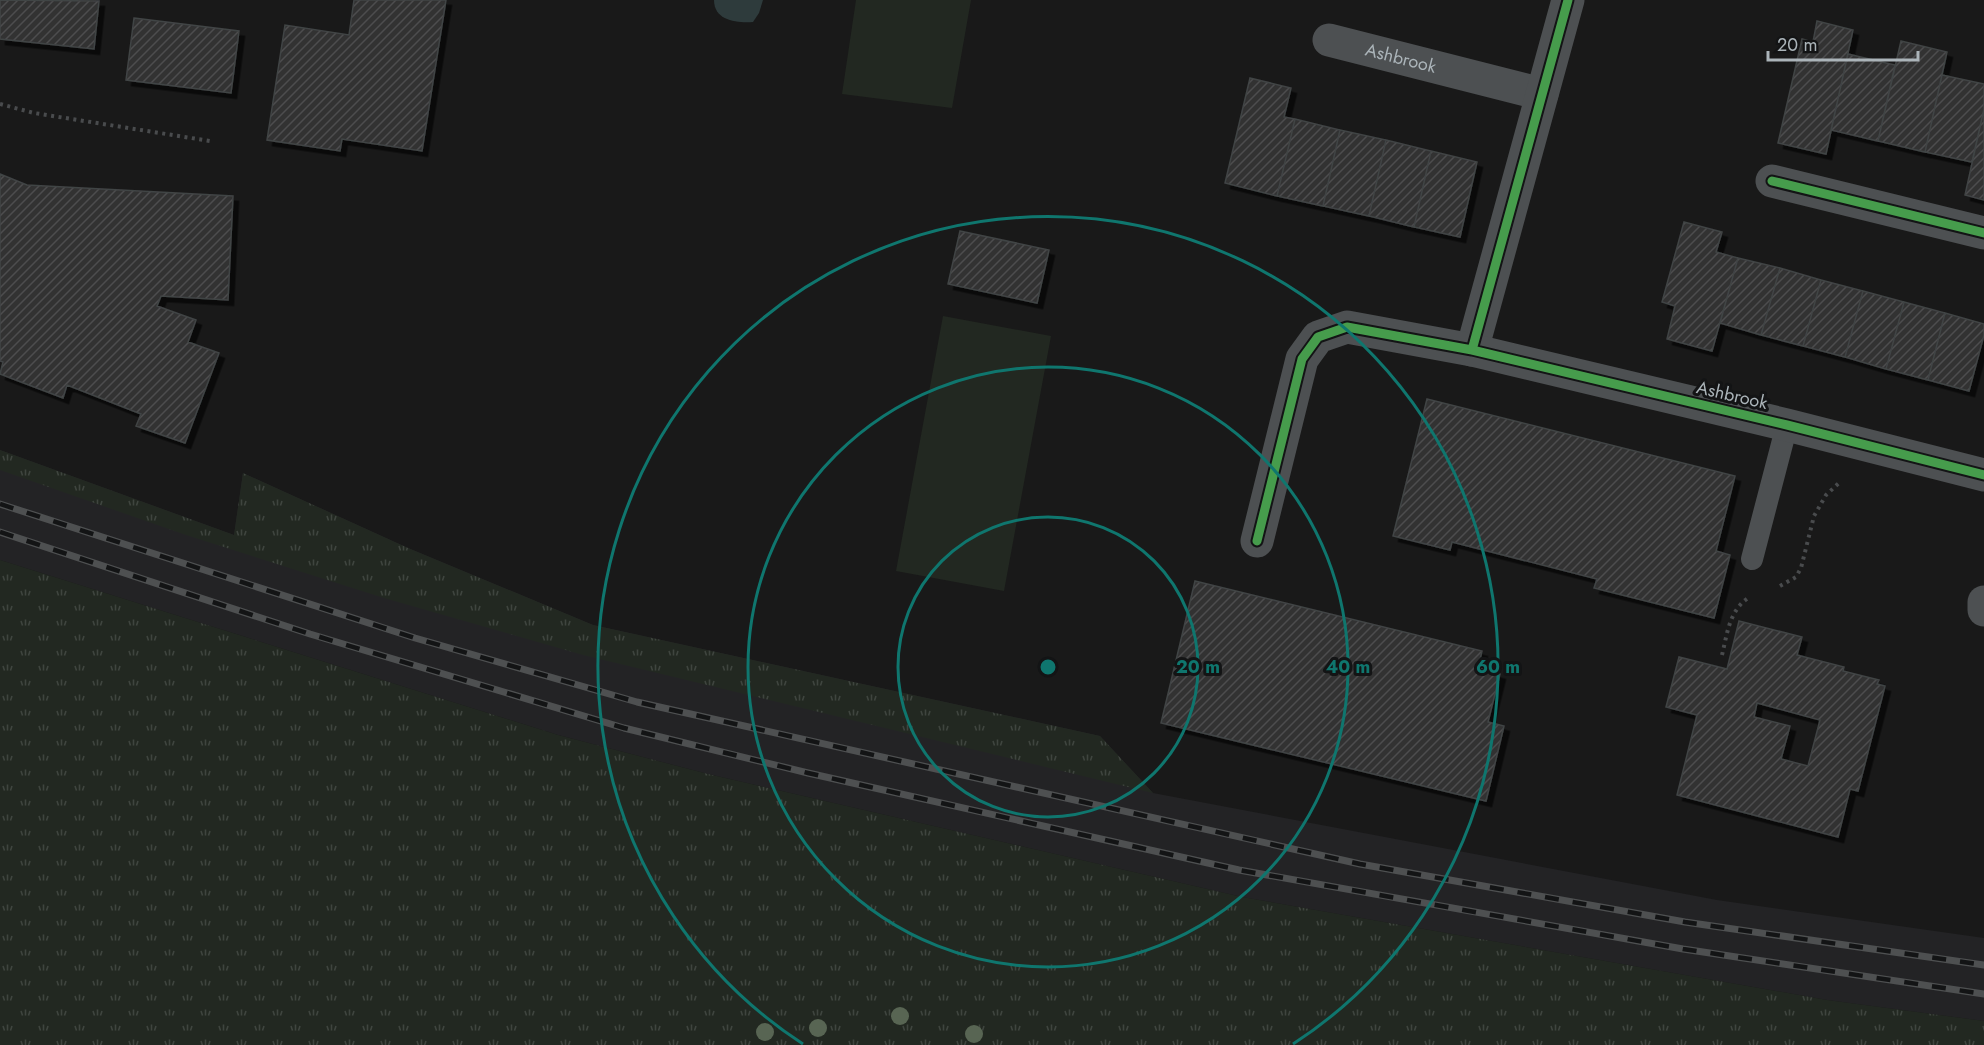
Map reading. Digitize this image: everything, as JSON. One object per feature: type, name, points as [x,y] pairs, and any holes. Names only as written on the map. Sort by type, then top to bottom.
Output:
[{"type":"street","points":[[1472,350],[1568,0]]},
{"type":"street","name":"Ashbrook","points":[[1329,40],[1542,94]]},
{"type":"street","points":[[1772,181],[1984,233]]},
{"type":"street","name":"Ashbrook","points":[[1257,541],[1302,359],[1318,337],[1347,327],[1472,350],[1787,425],[1984,475]]},
{"type":"street","points":[[1984,602],[1984,610]]},
{"type":"lane","points":[[1752,559],[1787,425]]},
{"type":"path","points":[[0,104],[34,113],[210,141]]},
{"type":"shaded area","points":[[714,0],[763,0],[753,22],[747,22],[734,21],[722,16],[715,7]]},
{"type":"shaded area","points":[[0,450],[234,535],[243,473],[408,548],[593,625],[1100,736],[1153,793],[1717,900],[1984,938],[1984,1021],[1827,1000],[1242,897],[708,774],[558,735],[0,560]]},
{"type":"green space","points":[[856,0],[971,0],[952,108],[842,94]]},
{"type":"green space","points":[[943,316],[1051,336],[1004,591],[896,571]]},
{"type":"green space","points":[[0,450],[234,535],[243,473],[408,548],[593,625],[1100,736],[1153,793],[583,655],[384,598],[186,535],[0,470]]},
{"type":"green space","points":[[0,560],[558,735],[708,774],[1242,897],[1827,1000],[1984,1021],[1984,1045],[0,1045]]},
{"type":"building","points":[[0,0],[99,1],[94,49],[0,39]]},
{"type":"building","points":[[354,0],[446,0],[422,151],[342,139],[340,151],[267,140],[285,25],[349,35]]},
{"type":"building","points":[[134,18],[239,31],[231,93],[126,80]]},
{"type":"building","points":[[1817,21],[1853,30],[1826,154],[1778,143],[1802,39],[1813,42]]},
{"type":"building","points":[[1901,41],[1947,52],[1925,152],[1878,141]]},
{"type":"building","points":[[1848,54],[1895,65],[1878,141],[1831,130]]},
{"type":"building","points":[[1942,75],[1984,84],[1984,109],[1972,162],[1925,152]]},
{"type":"building","points":[[1250,78],[1291,88],[1284,117],[1295,119],[1277,196],[1225,183]]},
{"type":"building","points":[[1984,109],[1984,200],[1965,195]]},
{"type":"building","points":[[1295,119],[1340,130],[1323,206],[1277,196]]},
{"type":"building","points":[[1340,130],[1386,140],[1369,216],[1323,206]]},
{"type":"building","points":[[1386,140],[1431,151],[1414,227],[1369,216]]},
{"type":"building","points":[[1431,151],[1477,162],[1460,237],[1414,227]]},
{"type":"building","points":[[0,174],[27,185],[233,196],[228,300],[161,296],[157,306],[196,320],[188,342],[219,353],[185,443],[136,426],[141,414],[67,385],[63,398],[0,374],[3,362],[0,361]]},
{"type":"building","points":[[1684,222],[1722,232],[1716,252],[1738,258],[1712,351],[1667,339],[1675,306],[1662,302]]},
{"type":"building","points":[[960,231],[1049,250],[1037,303],[948,284]]},
{"type":"building","points":[[1738,258],[1780,268],[1761,335],[1720,323]]},
{"type":"building","points":[[1780,268],[1821,280],[1803,346],[1761,335]]},
{"type":"building","points":[[1821,280],[1863,291],[1845,357],[1803,346]]},
{"type":"building","points":[[1863,291],[1904,302],[1886,369],[1845,357]]},
{"type":"building","points":[[1904,302],[1945,313],[1928,380],[1886,369]]},
{"type":"building","points":[[1945,313],[1984,324],[1984,335],[1969,391],[1928,380]]},
{"type":"building","points":[[1427,399],[1735,476],[1716,551],[1730,555],[1714,618],[1594,588],[1597,579],[1452,542],[1450,550],[1393,536]]},
{"type":"building","points":[[1195,581],[1482,651],[1478,668],[1500,674],[1488,722],[1504,726],[1486,801],[1161,723]]},
{"type":"building","points":[[1739,621],[1802,637],[1797,655],[1844,667],[1843,671],[1879,680],[1877,684],[1885,686],[1858,791],[1850,789],[1838,837],[1677,795],[1697,715],[1666,707],[1679,657],[1727,669]],"holes":[[[1757,703],[1820,720],[1808,766],[1781,759],[1790,726],[1754,717]]]},
{"type":"railway","points":[[0,504],[415,638],[637,702],[1360,864],[1685,922],[1984,965]]},
{"type":"railway","points":[[0,532],[310,634],[624,728],[808,773],[1239,870],[1683,949],[1984,994]]},
{"type":"cycle path","points":[[1472,350],[1568,0]]},
{"type":"cycle path","points":[[1772,181],[1984,233]]},
{"type":"cycle path","points":[[1257,541],[1302,359],[1318,337],[1347,327],[1472,350],[1787,425],[1984,475]]}]
